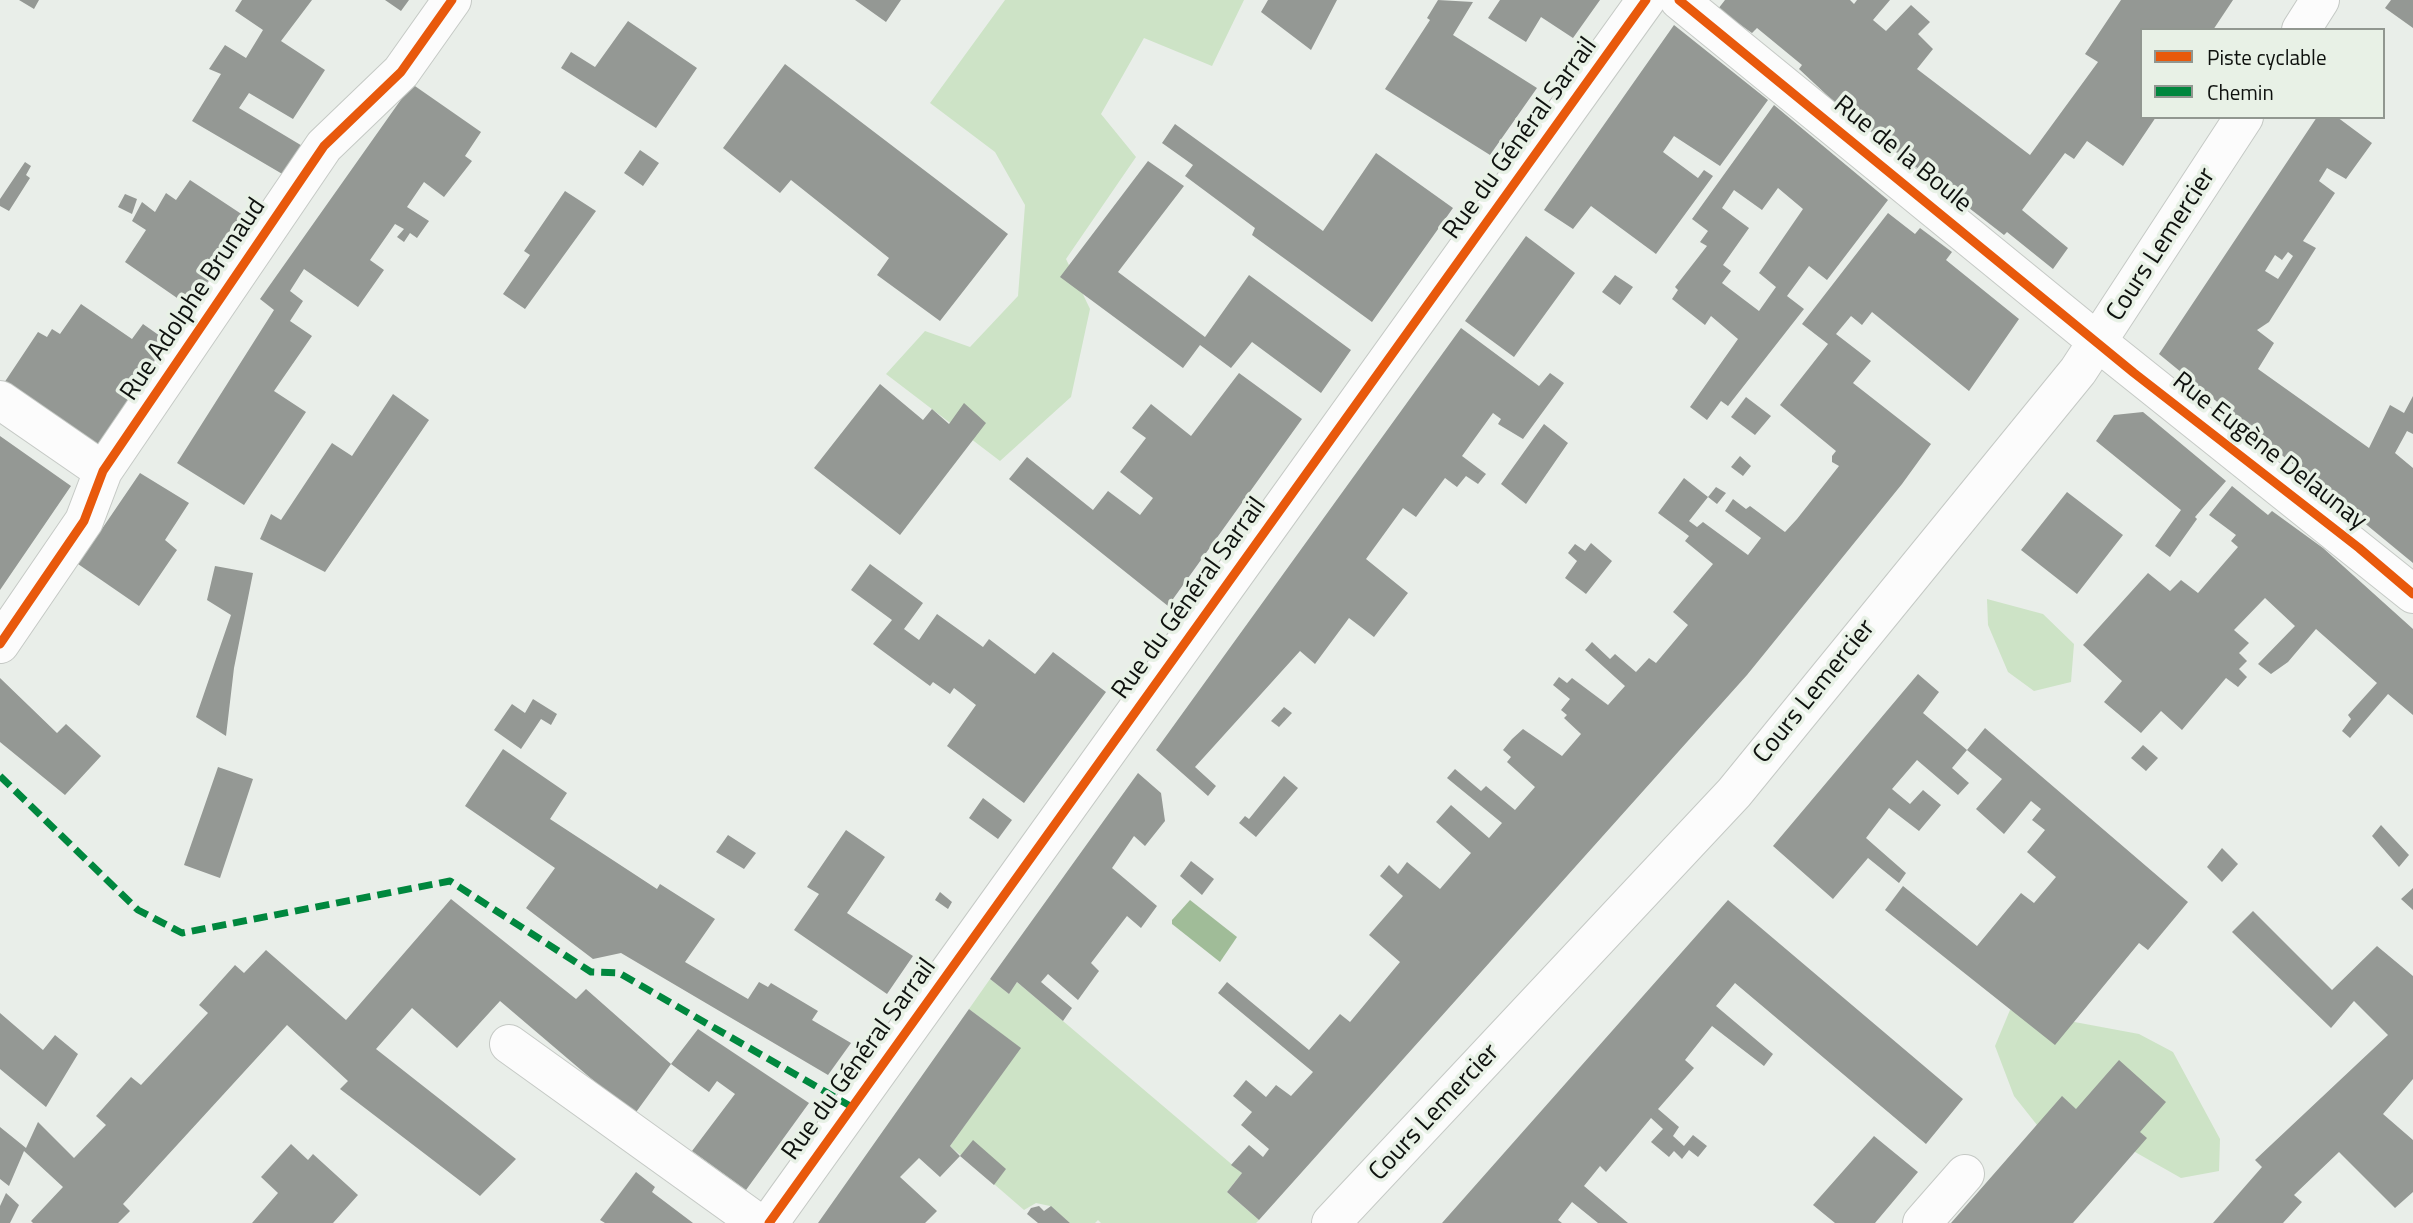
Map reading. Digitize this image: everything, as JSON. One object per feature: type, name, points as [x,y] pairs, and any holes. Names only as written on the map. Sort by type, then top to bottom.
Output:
[{"type":"street","name":"Rue Adolphe Brunaud","points":[[0,644],[84,521],[103,471],[324,146],[401,72],[452,0]]},
{"type":"street","name":"Rue du Général Sarrail","points":[[769,1223],[1646,0]]},
{"type":"street","name":"Rue de la Boule","points":[[1679,0],[2099,343]]},
{"type":"street","points":[[2302,28],[2320,0]]},
{"type":"street","name":"Cours Lemercier","points":[[1331,1223],[1734,793],[2099,343],[2243,119]]},
{"type":"street","name":"Rue Eugène Delaunay","points":[[2099,343],[2413,594]]},
{"type":"street","points":[[0,400],[103,471]]},
{"type":"street","points":[[509,1044],[758,1223]]},
{"type":"street","points":[[1922,1223],[1965,1174]]},
{"type":"shaded area","points":[[1005,0],[1244,0],[1212,66],[1144,38],[1101,114],[1136,157],[1066,259],[1090,309],[1071,397],[1000,461],[886,374],[925,331],[970,347],[1018,296],[1025,205],[995,152],[930,103]]},
{"type":"shaded area","points":[[1987,599],[2043,614],[2074,644],[2071,682],[2034,691],[2008,672],[1988,625]]},
{"type":"shaded area","points":[[1190,900],[1237,937],[1220,962],[1172,924],[1172,920]]},
{"type":"shaded area","points":[[990,979],[1009,994],[1017,982],[1242,1173],[1227,1192],[1259,1220],[1256,1223],[1101,1223],[1098,1220],[1095,1223],[1070,1223],[1050,1206],[1036,1203],[1024,1210],[950,1146],[1020,1048],[969,1009]]},
{"type":"shaded area","points":[[2010,1010],[2139,1034],[2173,1052],[2220,1139],[2219,1171],[2181,1178],[2135,1152],[2037,1125],[2014,1096],[1995,1046]]},
{"type":"building","points":[[19,0],[39,0],[34,9]]},
{"type":"building","points":[[242,0],[312,0],[281,41],[325,70],[293,119],[249,93],[239,108],[304,147],[284,175],[192,121],[221,74],[209,69],[225,45],[246,58],[263,30],[235,11]]},
{"type":"building","points":[[385,0],[409,0],[401,11]]},
{"type":"building","points":[[855,0],[901,0],[886,22]]},
{"type":"building","points":[[1268,0],[1337,0],[1311,50],[1261,12]]},
{"type":"building","points":[[1438,0],[1473,2],[1453,35],[1537,88],[1490,155],[1385,89],[1430,20],[1427,18]]},
{"type":"building","points":[[1500,0],[1600,0],[1573,38],[1541,17],[1526,42],[1488,18]]},
{"type":"building","points":[[1725,0],[1850,0],[1854,4],[1857,0],[1890,0],[1873,20],[1886,31],[1911,5],[1930,22],[1918,34],[1933,49],[1917,69],[2030,155],[2098,62],[2085,54],[2121,0],[2233,0],[2214,28],[2140,28],[2140,119],[2155,119],[2123,166],[2087,141],[2074,159],[2065,153],[2022,210],[2068,248],[2053,269],[2007,232],[2004,235],[1846,113],[1799,69],[1802,65],[1757,28],[1752,33],[1718,9]]},
{"type":"building","points":[[2391,0],[2413,0],[2413,28],[2385,8]]},
{"type":"building","points":[[628,21],[697,68],[656,128],[561,68],[571,52],[595,67]]},
{"type":"building","points":[[1674,25],[1768,100],[1720,166],[1674,136],[1663,152],[1698,178],[1704,170],[1713,176],[1656,254],[1591,206],[1573,229],[1544,210]]},
{"type":"building","points":[[785,64],[1008,234],[940,321],[877,275],[889,258],[791,180],[780,193],[723,148]]},
{"type":"building","points":[[412,84],[481,132],[465,156],[472,161],[444,197],[424,182],[407,207],[429,221],[417,238],[410,233],[404,242],[397,237],[404,229],[395,224],[370,260],[384,270],[358,307],[304,269],[290,291],[303,301],[290,321],[312,336],[274,391],[306,412],[244,505],[177,463],[274,310],[260,299]]},
{"type":"building","points":[[1774,105],[1888,200],[1827,280],[1809,266],[1787,296],[1804,309],[1728,406],[1721,401],[1707,420],[1690,407],[1738,339],[1711,316],[1705,325],[1672,299],[1678,290],[1675,287],[1707,246],[1700,242],[1708,231],[1692,219]],"holes":[[[1778,188],[1803,209],[1759,273],[1776,287],[1759,311],[1722,283],[1731,271],[1723,265],[1749,228],[1722,208],[1734,190],[1762,210]]]},
{"type":"building","points":[[2316,119],[2340,119],[2372,143],[2346,179],[2327,168],[2319,181],[2335,193],[2303,241],[2316,248],[2269,322],[2257,330],[2274,343],[2258,369],[2369,448],[2390,405],[2404,413],[2413,396],[2413,434],[2407,431],[2395,453],[2413,468],[2413,563],[2159,354]],"holes":[[[2288,252],[2293,256],[2278,279],[2265,271],[2275,255],[2282,260]]]},
{"type":"building","points":[[1175,124],[1323,231],[1376,153],[1453,208],[1372,322],[1252,235],[1255,228],[1185,176],[1193,165],[1162,143]]},
{"type":"building","points":[[640,150],[659,163],[643,186],[624,173]]},
{"type":"building","points":[[1148,161],[1184,186],[1118,272],[1205,337],[1249,275],[1351,350],[1321,393],[1252,342],[1231,368],[1200,345],[1183,368],[1060,277]]},
{"type":"building","points":[[25,162],[31,166],[26,175],[30,178],[9,211],[0,206],[0,199]]},
{"type":"building","points":[[190,180],[252,221],[193,309],[125,262],[146,230],[132,221],[142,202],[155,212],[166,193],[176,200]]},
{"type":"building","points":[[565,191],[596,211],[525,309],[503,294],[530,255],[524,251]]},
{"type":"building","points":[[125,194],[137,199],[132,214],[118,207]]},
{"type":"building","points":[[1888,213],[1915,234],[1920,228],[1952,252],[1946,260],[2019,319],[1969,391],[1872,312],[1862,325],[1851,316],[1836,334],[1871,361],[1853,383],[1931,444],[1902,484],[1747,675],[1259,1220],[1227,1192],[1242,1173],[1231,1165],[1249,1145],[1263,1157],[1269,1149],[1241,1125],[1252,1112],[1233,1096],[1246,1080],[1266,1097],[1276,1085],[1291,1096],[1313,1072],[1218,993],[1227,982],[1309,1050],[1340,1014],[1350,1022],[1400,962],[1369,935],[1403,896],[1380,876],[1389,865],[1398,874],[1407,862],[1440,889],[1471,853],[1436,822],[1451,805],[1489,838],[1502,823],[1447,778],[1455,769],[1481,791],[1486,786],[1515,810],[1535,787],[1507,762],[1511,757],[1503,750],[1512,739],[1523,729],[1562,756],[1581,734],[1564,718],[1567,715],[1561,710],[1570,699],[1553,685],[1559,677],[1567,683],[1572,678],[1608,705],[1625,686],[1585,650],[1592,642],[1610,659],[1615,654],[1636,672],[1649,658],[1656,663],[1688,625],[1673,612],[1713,564],[1685,541],[1689,536],[1658,513],[1684,478],[1708,497],[1689,521],[1697,527],[1703,522],[1748,555],[1761,538],[1725,511],[1733,499],[1746,509],[1750,506],[1785,532],[1797,519],[1839,466],[1832,462],[1836,451],[1780,405],[1828,344],[1802,324]]},
{"type":"building","points":[[1526,236],[1575,273],[1514,357],[1465,321]]},
{"type":"building","points":[[1615,275],[1633,287],[1620,305],[1602,292]]},
{"type":"building","points":[[81,304],[132,339],[143,324],[170,343],[99,450],[4,383],[38,332],[47,337],[52,329],[60,334]]},
{"type":"building","points":[[1461,328],[1539,386],[1550,373],[1564,383],[1523,439],[1498,424],[1501,419],[1493,413],[1462,456],[1486,474],[1478,484],[1466,476],[1457,487],[1445,478],[1416,517],[1403,508],[1366,559],[1408,593],[1374,637],[1349,618],[1315,664],[1300,651],[1195,767],[1216,786],[1208,796],[1156,750]]},
{"type":"building","points":[[1239,373],[1302,419],[1168,606],[1009,479],[1027,457],[1093,510],[1108,491],[1140,515],[1153,498],[1120,472],[1146,438],[1132,428],[1151,404],[1191,436]]},
{"type":"building","points":[[880,384],[923,420],[932,409],[949,424],[964,403],[986,423],[900,535],[814,468]]},
{"type":"building","points":[[393,394],[429,420],[325,572],[260,539],[271,514],[281,520],[332,443],[352,456]]},
{"type":"building","points":[[1746,397],[1771,416],[1755,435],[1731,417]]},
{"type":"building","points":[[2143,412],[2226,481],[2195,517],[2197,519],[2170,557],[2155,546],[2181,510],[2096,441],[2114,415]]},
{"type":"building","points":[[1544,424],[1568,443],[1526,504],[1501,484]]},
{"type":"building","points":[[0,436],[71,486],[0,590]]},
{"type":"building","points":[[1740,456],[1751,466],[1743,476],[1731,467]]},
{"type":"building","points":[[140,473],[189,503],[165,540],[177,550],[139,606],[78,564]]},
{"type":"building","points":[[2232,486],[2268,515],[2272,511],[2323,548],[2413,629],[2413,715],[2388,694],[2350,738],[2342,731],[2351,719],[2348,715],[2377,683],[2316,629],[2288,662],[2271,674],[2258,664],[2295,626],[2265,598],[2234,630],[2249,643],[2239,653],[2247,661],[2239,669],[2247,677],[2238,687],[2226,678],[2182,730],[2161,711],[2141,733],[2104,702],[2122,681],[2083,645],[2148,573],[2170,591],[2181,580],[2198,593],[2238,547],[2231,541],[2236,535],[2209,515]]},
{"type":"building","points":[[1716,487],[1726,493],[1717,504],[1708,497]]},
{"type":"building","points":[[2067,492],[2123,535],[2077,594],[2021,550]]},
{"type":"building","points":[[1591,543],[1612,561],[1586,594],[1565,578],[1577,561],[1568,553],[1575,544],[1585,551]]},
{"type":"building","points":[[870,564],[923,603],[904,629],[919,640],[937,614],[983,647],[989,639],[1035,674],[1053,652],[1106,692],[1024,803],[947,746],[976,705],[954,688],[950,694],[933,682],[930,686],[873,644],[892,620],[851,590]]},
{"type":"building","points":[[215,566],[253,573],[234,668],[226,736],[196,717],[231,615],[207,600]]},
{"type":"building","points":[[1918,674],[1939,692],[1923,713],[1967,750],[1952,768],[1969,783],[1958,795],[1917,760],[1892,789],[1910,804],[1923,790],[1941,805],[1919,831],[1889,808],[1866,838],[1906,873],[1899,883],[1868,858],[1833,899],[1773,846]]},
{"type":"building","points":[[0,678],[57,733],[66,724],[101,756],[65,795],[0,742]]},
{"type":"building","points":[[533,699],[557,714],[551,725],[541,719],[521,749],[494,730],[512,704],[525,713]]},
{"type":"building","points":[[1284,707],[1292,713],[1279,727],[1271,721]]},
{"type":"building","points":[[1985,728],[2188,902],[2148,950],[2139,943],[2055,1045],[1885,910],[1903,886],[1977,946],[2021,893],[2034,903],[2056,877],[2027,852],[2045,830],[2032,820],[2041,809],[2031,801],[2004,834],[1976,809],[2002,779],[1967,750]]},
{"type":"building","points":[[2143,745],[2158,758],[2146,771],[2131,758]]},
{"type":"building","points":[[503,749],[567,793],[550,819],[657,889],[660,884],[715,919],[685,962],[748,999],[759,982],[768,987],[771,983],[818,1011],[812,1020],[851,1043],[828,1075],[621,953],[593,959],[526,908],[555,868],[465,806]]},
{"type":"building","points":[[218,767],[253,779],[220,878],[184,865]]},
{"type":"building","points":[[1138,773],[1161,793],[1165,821],[1145,846],[1134,836],[1112,868],[1157,906],[1141,928],[1127,916],[1091,963],[1099,971],[1078,1000],[1048,974],[1041,982],[1072,1008],[1063,1021],[1017,982],[1009,994],[990,979]]},
{"type":"building","points":[[1284,776],[1298,788],[1256,837],[1239,823],[1245,816],[1249,819]]},
{"type":"building","points":[[983,798],[1012,820],[998,839],[969,818]]},
{"type":"building","points":[[2381,825],[2409,855],[2399,867],[2372,836]]},
{"type":"building","points":[[846,830],[885,857],[847,913],[913,956],[887,994],[794,930],[819,894],[807,887]]},
{"type":"building","points":[[728,835],[756,853],[744,869],[716,852]]},
{"type":"building","points":[[2222,848],[2238,864],[2222,882],[2207,867]]},
{"type":"building","points":[[1191,861],[1214,879],[1202,895],[1180,876]]},
{"type":"building","points":[[2413,888],[2413,910],[2401,899]]},
{"type":"building","points":[[940,892],[952,902],[948,909],[935,900]]},
{"type":"building","points":[[451,899],[576,999],[586,989],[671,1064],[634,1115],[500,1001],[457,1048],[412,1008],[376,1049],[516,1159],[480,1196],[340,1089],[348,1081],[287,1025],[123,1204],[130,1211],[118,1223],[33,1223],[31,1221],[63,1187],[24,1151],[9,1186],[0,1179],[0,1127],[26,1148],[38,1122],[74,1158],[106,1125],[96,1116],[131,1077],[141,1085],[208,1013],[199,1005],[235,965],[244,973],[266,950],[346,1020]]},
{"type":"building","points":[[1728,900],[1963,1099],[1926,1144],[1735,983],[1716,1006],[1773,1054],[1764,1066],[1712,1026],[1685,1060],[1694,1068],[1658,1109],[1679,1127],[1673,1136],[1684,1146],[1693,1135],[1707,1146],[1698,1157],[1689,1150],[1682,1159],[1674,1151],[1669,1157],[1651,1142],[1663,1129],[1651,1118],[1606,1172],[1600,1166],[1584,1186],[1628,1223],[1598,1223],[1572,1202],[1558,1220],[1562,1223],[1442,1223]]},
{"type":"building","points":[[2253,911],[2332,990],[2377,946],[2413,976],[2413,1079],[2383,1114],[2413,1140],[2413,1192],[2395,1208],[2339,1152],[2294,1195],[2302,1202],[2283,1223],[2213,1223],[2262,1167],[2255,1160],[2388,1035],[2354,1001],[2331,1028],[2232,932]]},
{"type":"building","points":[[969,1009],[1021,1048],[950,1146],[960,1156],[940,1177],[919,1158],[900,1177],[937,1211],[925,1223],[818,1223]]},
{"type":"building","points":[[0,1013],[43,1050],[55,1035],[78,1054],[46,1107],[0,1069]]},
{"type":"building","points":[[698,1029],[809,1103],[746,1190],[692,1151],[735,1094],[717,1081],[709,1092],[671,1064]]},
{"type":"building","points":[[2119,1060],[2166,1102],[2140,1132],[2147,1138],[2073,1223],[1951,1223],[2062,1096],[2076,1109]]},
{"type":"building","points":[[1874,1136],[1918,1172],[1875,1223],[1835,1223],[1813,1205]]},
{"type":"building","points":[[973,1140],[1006,1169],[994,1185],[960,1156]]},
{"type":"building","points":[[291,1144],[308,1160],[313,1154],[358,1195],[333,1223],[252,1223],[278,1193],[261,1177]]},
{"type":"building","points":[[636,1172],[655,1187],[652,1192],[693,1223],[605,1223],[600,1220]]},
{"type":"building","points":[[6,1193],[19,1205],[10,1223],[0,1223],[0,1206]]},
{"type":"building","points":[[1039,1206],[1044,1211],[1051,1206],[1070,1223],[1038,1223],[1027,1214],[1031,1208]]},
{"type":"marked path","points":[[0,776],[138,910],[182,933],[450,881],[591,972],[619,973],[852,1107]]},
{"type":"cycle path","points":[[0,644],[84,521],[103,471],[324,146],[401,72],[452,0]]},
{"type":"cycle path","points":[[769,1223],[1646,0]]},
{"type":"cycle path","points":[[1679,0],[2134,373],[2359,548],[2413,594]]}]
